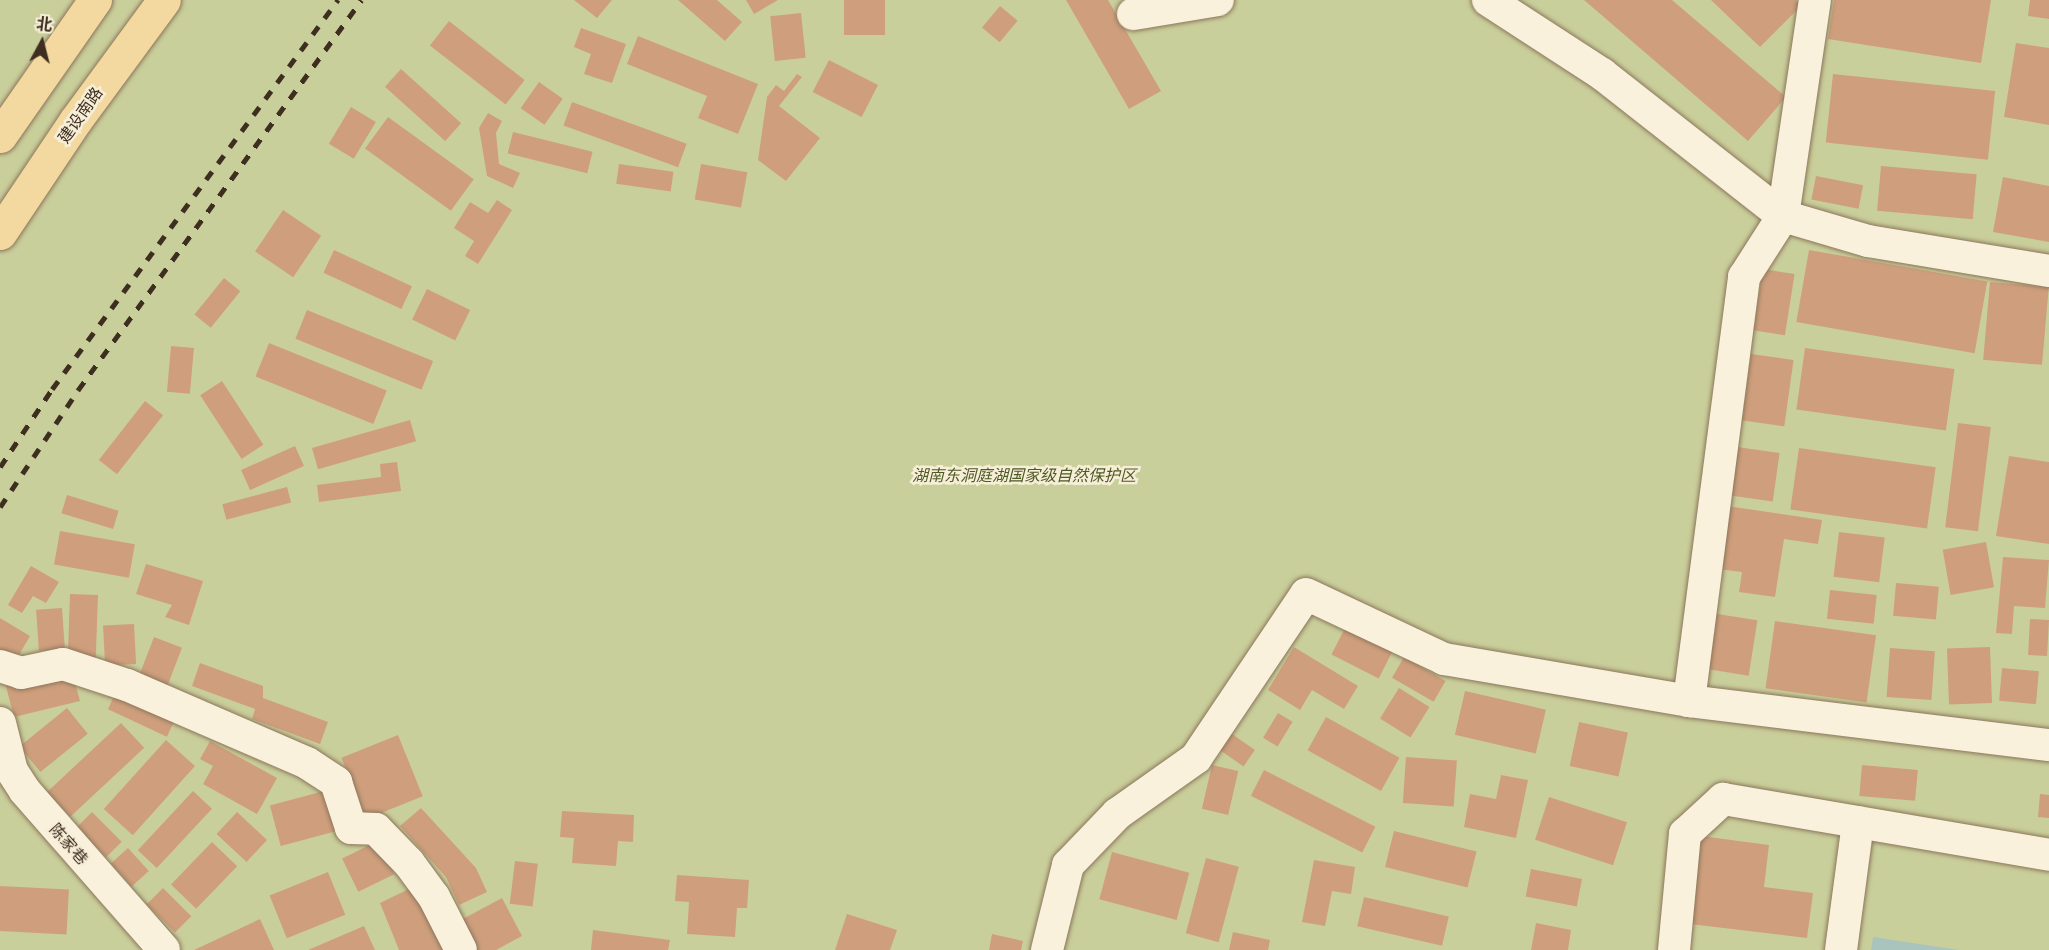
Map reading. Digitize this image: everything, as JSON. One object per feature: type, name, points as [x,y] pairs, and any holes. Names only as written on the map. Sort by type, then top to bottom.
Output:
[{"type":"main road","points":[[0,136],[95,0]]},
{"type":"main road","name":"建设南路","points":[[0,233],[75,121],[164,0]]},
{"type":"street","points":[[1132,14],[1218,0]]},
{"type":"street","points":[[1488,0],[1602,74],[1783,216],[1868,242],[2049,271]]},
{"type":"street","points":[[1689,701],[1744,277],[1783,216],[1815,0]]},
{"type":"street","points":[[1047,950],[1068,865],[1117,814],[1197,759],[1306,594],[1444,659],[1689,701],[2049,746]]},
{"type":"street","points":[[0,666],[21,673],[63,664],[127,685],[307,763],[336,782],[351,828],[376,829],[409,863],[434,897],[461,950]]},
{"type":"street","name":"陈家巷","points":[[0,723],[12,771],[25,792],[164,950]]},
{"type":"street","points":[[1674,950],[1684,834],[1723,799],[2049,855]]},
{"type":"street","points":[[1841,950],[1858,822]]},
{"type":"green space","name":"湖南东洞庭湖国家级自然保护区","points":[[0,0],[2049,0],[2049,950],[0,950]]},
{"type":"water","points":[[1873,937],[1959,950],[1871,950]]},
{"type":"building","points":[[574,0],[612,0],[597,18]]},
{"type":"building","points":[[678,0],[717,0],[742,22],[725,41]]},
{"type":"building","points":[[746,0],[778,0],[754,14]]},
{"type":"building","points":[[844,0],[885,0],[885,35],[844,35]]},
{"type":"building","points":[[1066,0],[1108,0],[1161,91],[1129,109]]},
{"type":"building","points":[[1584,0],[1672,0],[1786,97],[1748,141]]},
{"type":"building","points":[[1711,0],[1795,0],[1801,6],[1760,47]]},
{"type":"building","points":[[1834,0],[1991,0],[1981,63],[1828,39]]},
{"type":"building","points":[[2030,0],[2049,0],[2049,19],[2028,16]]},
{"type":"building","points":[[1000,6],[1018,21],[1000,42],[982,27]]},
{"type":"building","points":[[801,13],[806,58],[775,61],[770,16]]},
{"type":"building","points":[[449,21],[525,80],[506,105],[430,45]]},
{"type":"building","points":[[581,28],[626,44],[612,83],[584,74],[591,54],[574,47]]},
{"type":"building","points":[[638,36],[758,84],[738,134],[698,118],[707,96],[627,64]]},
{"type":"building","points":[[2016,43],[2049,48],[2049,125],[2004,117]]},
{"type":"building","points":[[829,60],[878,85],[862,117],[813,92]]},
{"type":"building","points":[[401,69],[461,123],[445,141],[385,87]]},
{"type":"building","points":[[797,74],[802,77],[779,106],[820,138],[786,181],[758,160],[767,97],[776,85],[784,91]]},
{"type":"building","points":[[1833,74],[1995,91],[1988,160],[1826,143]]},
{"type":"building","points":[[539,82],[563,99],[544,125],[521,108]]},
{"type":"building","points":[[572,102],[687,144],[678,167],[563,125]]},
{"type":"building","points":[[351,107],[376,122],[354,159],[329,144]]},
{"type":"building","points":[[488,113],[502,121],[496,133],[499,164],[520,173],[513,188],[487,176],[479,128]]},
{"type":"building","points":[[388,117],[474,179],[451,211],[365,149]]},
{"type":"building","points":[[513,132],[593,152],[587,173],[508,153]]},
{"type":"building","points":[[619,164],[673,172],[671,191],[616,184]]},
{"type":"building","points":[[701,164],[747,172],[741,208],[695,199]]},
{"type":"building","points":[[1881,166],[1977,174],[1973,219],[1877,211]]},
{"type":"building","points":[[1816,176],[1863,185],[1859,209],[1811,200]]},
{"type":"building","points":[[2003,177],[2049,186],[2049,242],[1993,232]]},
{"type":"building","points":[[497,200],[512,210],[478,264],[465,256],[474,241],[454,228],[470,202],[488,213]]},
{"type":"building","points":[[283,210],[321,236],[293,277],[255,251]]},
{"type":"building","points":[[334,250],[412,286],[401,309],[323,273]]},
{"type":"building","points":[[1809,250],[1987,281],[1975,353],[1796,322]]},
{"type":"building","points":[[1763,269],[1795,274],[1785,335],[1753,330]]},
{"type":"building","points":[[224,278],[240,291],[211,328],[194,315]]},
{"type":"building","points":[[1990,282],[2049,287],[2042,365],[1983,360]]},
{"type":"building","points":[[427,289],[470,310],[455,341],[412,320]]},
{"type":"building","points":[[307,310],[433,361],[421,390],[295,339]]},
{"type":"building","points":[[269,343],[387,391],[373,424],[256,376]]},
{"type":"building","points":[[171,346],[194,348],[190,394],[167,392]]},
{"type":"building","points":[[1805,348],[1955,369],[1946,430],[1796,409]]},
{"type":"building","points":[[1751,354],[1794,360],[1784,426],[1742,420]]},
{"type":"building","points":[[222,381],[263,445],[242,459],[200,395]]},
{"type":"building","points":[[145,401],[163,415],[117,474],[99,460]]},
{"type":"building","points":[[410,420],[416,441],[318,469],[312,448]]},
{"type":"building","points":[[1958,423],[1991,427],[1978,531],[1945,527]]},
{"type":"building","points":[[295,446],[304,466],[250,490],[241,470]]},
{"type":"building","points":[[1737,447],[1780,453],[1773,502],[1730,496]]},
{"type":"building","points":[[1799,448],[1936,467],[1927,529],[1790,509]]},
{"type":"building","points":[[2009,456],[2049,462],[2049,544],[1996,536]]},
{"type":"building","points":[[397,462],[401,491],[319,502],[317,485],[381,477],[380,464]]},
{"type":"building","points":[[287,487],[291,502],[226,520],[222,504]]},
{"type":"building","points":[[67,495],[119,511],[113,529],[61,513]]},
{"type":"building","points":[[1727,506],[1822,520],[1818,544],[1784,539],[1775,597],[1739,592],[1742,572],[1718,569]]},
{"type":"building","points":[[60,531],[135,544],[129,578],[54,564]]},
{"type":"building","points":[[1839,532],[1885,538],[1879,582],[1834,577]]},
{"type":"building","points":[[1986,542],[1994,587],[1951,595],[1943,550]]},
{"type":"building","points":[[2003,557],[2049,560],[2045,608],[2014,606],[2012,634],[1996,633]]},
{"type":"building","points":[[146,564],[203,581],[189,625],[165,617],[172,605],[136,594]]},
{"type":"building","points":[[31,566],[59,582],[46,603],[33,596],[22,613],[8,605]]},
{"type":"building","points":[[1896,583],[1939,587],[1936,620],[1893,616]]},
{"type":"building","points":[[1830,590],[1877,595],[1874,624],[1827,619]]},
{"type":"building","points":[[70,594],[98,595],[96,659],[68,658]]},
{"type":"building","points":[[62,608],[65,649],[39,651],[36,610]]},
{"type":"building","points":[[1711,613],[1757,620],[1749,676],[1702,668]]},
{"type":"building","points":[[0,618],[30,636],[15,662],[0,652]]},
{"type":"building","points":[[2030,619],[2049,620],[2047,656],[2028,655]]},
{"type":"building","points":[[1775,621],[1876,635],[1867,703],[1766,688]]},
{"type":"building","points":[[134,624],[136,664],[105,666],[103,626]]},
{"type":"building","points":[[1346,626],[1393,650],[1379,679],[1331,655]]},
{"type":"building","points":[[154,637],[182,648],[166,690],[138,679]]},
{"type":"building","points":[[1294,647],[1358,686],[1344,709],[1312,690],[1300,710],[1268,690]]},
{"type":"building","points":[[1990,647],[1992,703],[1949,704],[1947,649]]},
{"type":"building","points":[[1890,648],[1935,651],[1931,700],[1887,697]]},
{"type":"building","points":[[1404,657],[1446,681],[1434,702],[1392,678]]},
{"type":"building","points":[[200,663],[263,686],[263,698],[328,722],[320,744],[252,719],[255,709],[192,686]]},
{"type":"building","points":[[2002,668],[2039,671],[2036,704],[1999,701]]},
{"type":"building","points":[[4,679],[74,679],[80,701],[14,717]]},
{"type":"building","points":[[1399,688],[1430,707],[1410,738],[1380,719]]},
{"type":"building","points":[[1465,691],[1546,710],[1536,754],[1455,735]]},
{"type":"building","points":[[116,692],[175,719],[167,737],[108,709]]},
{"type":"building","points":[[67,708],[88,734],[40,772],[20,746]]},
{"type":"building","points":[[1278,713],[1293,722],[1278,747],[1263,738]]},
{"type":"building","points":[[1326,717],[1399,758],[1381,791],[1308,750]]},
{"type":"building","points":[[1579,722],[1628,732],[1619,776],[1570,766]]},
{"type":"building","points":[[121,723],[144,748],[70,817],[47,792]]},
{"type":"building","points":[[1232,734],[1255,750],[1243,766],[1221,750]]},
{"type":"building","points":[[398,735],[423,796],[366,819],[341,758]]},
{"type":"building","points":[[166,740],[195,766],[133,835],[104,809]]},
{"type":"building","points":[[210,741],[277,778],[257,814],[203,784],[213,766],[200,759]]},
{"type":"building","points":[[1406,757],[1457,761],[1454,806],[1403,803]]},
{"type":"building","points":[[1212,765],[1238,771],[1228,815],[1202,809]]},
{"type":"building","points":[[1862,765],[1918,770],[1915,801],[1859,796]]},
{"type":"building","points":[[1264,770],[1375,827],[1362,853],[1251,796]]},
{"type":"building","points":[[1501,775],[1528,780],[1516,838],[1464,827],[1470,794],[1496,799]]},
{"type":"building","points":[[193,791],[212,809],[157,868],[138,850]]},
{"type":"building","points":[[324,791],[335,832],[281,846],[270,805]]},
{"type":"building","points":[[2040,794],[2049,795],[2049,818],[2038,817]]},
{"type":"building","points":[[1549,797],[1627,822],[1613,865],[1535,840]]},
{"type":"building","points":[[421,808],[476,868],[487,892],[459,905],[446,877],[400,826]]},
{"type":"building","points":[[562,811],[634,815],[633,842],[618,841],[616,866],[572,863],[574,838],[560,837]]},
{"type":"building","points":[[92,812],[122,842],[106,857],[76,828]]},
{"type":"building","points":[[237,812],[267,840],[247,862],[217,834]]},
{"type":"building","points":[[1394,831],[1476,852],[1468,887],[1385,867]]},
{"type":"building","points":[[1701,836],[1769,845],[1764,887],[1813,893],[1807,938],[1690,924]]},
{"type":"building","points":[[378,841],[394,874],[358,892],[342,859]]},
{"type":"building","points":[[212,842],[237,866],[196,909],[171,884]]},
{"type":"building","points":[[128,848],[149,871],[132,886],[111,863]]},
{"type":"building","points":[[1112,852],[1189,873],[1177,920],[1099,899]]},
{"type":"building","points":[[1206,858],[1239,867],[1219,942],[1186,933]]},
{"type":"building","points":[[1314,860],[1355,867],[1351,894],[1332,891],[1325,926],[1302,922]]},
{"type":"building","points":[[515,861],[538,864],[533,906],[510,904]]},
{"type":"building","points":[[1531,869],[1582,879],[1577,906],[1526,896]]},
{"type":"building","points":[[328,872],[345,915],[287,938],[270,896]]},
{"type":"building","points":[[677,875],[749,880],[747,908],[737,908],[735,937],[687,934],[689,902],[675,901]]},
{"type":"building","points":[[0,886],[69,890],[67,935],[0,931]]},
{"type":"building","points":[[413,887],[443,950],[399,950],[380,903]]},
{"type":"building","points":[[163,888],[191,916],[175,933],[147,904]]},
{"type":"building","points":[[1364,897],[1449,917],[1442,946],[1357,926]]},
{"type":"building","points":[[502,898],[522,936],[496,950],[477,950],[461,920]]},
{"type":"building","points":[[847,914],[897,930],[890,950],[835,950]]},
{"type":"building","points":[[260,919],[274,950],[194,950]]},
{"type":"building","points":[[1536,923],[1571,930],[1568,950],[1531,950]]},
{"type":"building","points":[[364,926],[375,950],[308,950]]},
{"type":"building","points":[[593,930],[670,940],[668,950],[591,950]]},
{"type":"building","points":[[1233,932],[1270,940],[1268,950],[1229,950]]},
{"type":"building","points":[[992,934],[1023,941],[1021,950],[989,950]]},
{"type":"railway","points":[[0,467],[52,389],[338,0]]},
{"type":"railway","points":[[0,507],[78,390],[361,0]]}]
